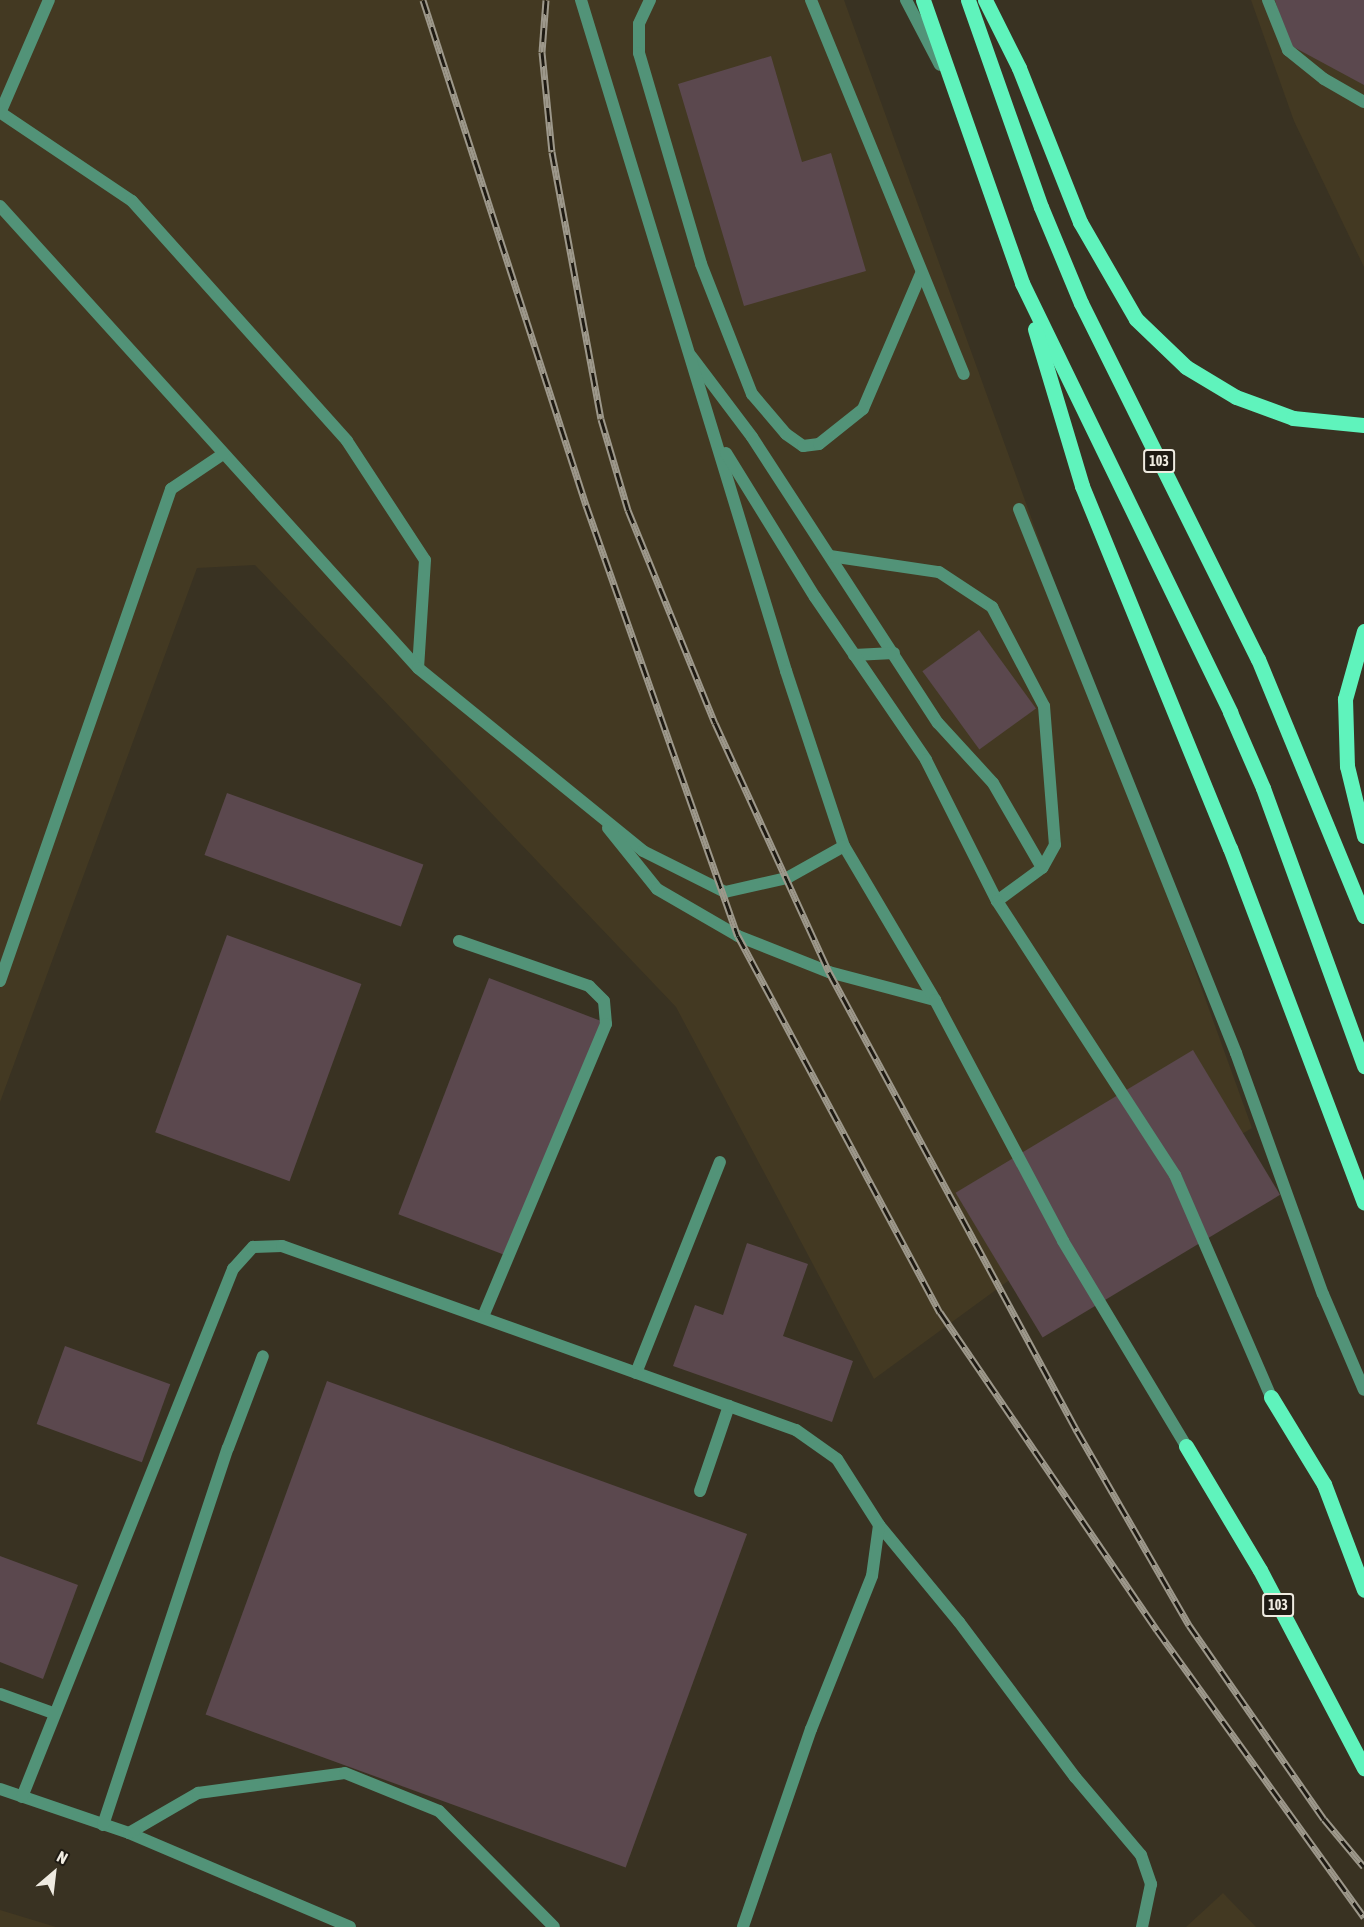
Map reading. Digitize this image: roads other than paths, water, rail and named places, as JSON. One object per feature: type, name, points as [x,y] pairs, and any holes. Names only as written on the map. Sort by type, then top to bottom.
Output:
[{"type":"main road","points":[[923,0],[1022,283],[1082,486],[1247,891],[1364,1202]]},
{"type":"main road","name":"103","points":[[968,0],[1041,207],[1081,303],[1258,659],[1364,915]]},
{"type":"main road","points":[[985,0],[1019,68],[1080,222],[1136,319],[1186,367],[1236,397],[1293,418],[1364,425]]},
{"type":"main road","points":[[1022,283],[1240,734],[1263,788],[1364,1066]]},
{"type":"main road","points":[[1364,631],[1345,699],[1347,766],[1364,836]]},
{"type":"main road","points":[[1271,1397],[1324,1484],[1364,1590]]},
{"type":"main road","name":"103","points":[[1186,1446],[1260,1570],[1364,1768]]},
{"type":"street","points":[[49,0],[0,113],[132,201],[347,441],[424,560],[418,668]]},
{"type":"street","points":[[581,0],[786,671],[844,846],[936,1000],[1063,1241],[1186,1446]]},
{"type":"street","points":[[650,0],[639,24],[639,53],[701,264],[752,394],[786,434],[803,446],[819,444],[863,409],[921,274]]},
{"type":"street","points":[[812,0],[921,274],[964,374]]},
{"type":"street","points":[[906,0],[953,90]]},
{"type":"street","points":[[1268,0],[1276,28],[1288,50],[1324,79],[1364,102]]},
{"type":"street","points":[[0,206],[418,668],[644,851],[725,892],[787,879],[844,846]]},
{"type":"street","points":[[691,356],[752,437],[938,723],[993,783],[1042,868]]},
{"type":"street","points":[[717,439],[854,655],[926,760],[997,901],[1175,1175],[1271,1397]]},
{"type":"street","points":[[0,981],[171,489],[223,454]]},
{"type":"street","points":[[1019,509],[1236,1053],[1323,1294],[1364,1390]]},
{"type":"street","points":[[830,556],[939,572],[992,607],[1044,706],[1055,845],[1042,868],[997,901]]},
{"type":"street","points":[[854,655],[894,653]]},
{"type":"street","points":[[593,809],[657,889],[738,936],[829,972],[936,1000]]},
{"type":"street","points":[[459,941],[589,986],[604,1001],[606,1024],[483,1316]]},
{"type":"street","points":[[636,1373],[720,1162]]},
{"type":"street","points":[[22,1797],[53,1713],[233,1269],[253,1247],[282,1246],[483,1316],[796,1430],[837,1459],[879,1525],[959,1622],[1082,1785],[1141,1855],[1151,1884],[1142,1927]]},
{"type":"street","points":[[102,1825],[228,1448],[263,1356]]},
{"type":"street","points":[[700,1491],[729,1406]]},
{"type":"street","points":[[743,1927],[811,1729],[872,1576],[879,1525]]},
{"type":"street","points":[[0,1694],[53,1713]]},
{"type":"street","points":[[129,1833],[198,1793],[345,1773],[439,1811],[554,1927]]},
{"type":"street","points":[[0,1790],[129,1833],[350,1927]]},
{"type":"railway","points":[[423,0],[586,505],[738,936],[940,1312],[1157,1630],[1364,1917]]},
{"type":"railway","points":[[546,0],[542,52],[552,152],[601,419],[628,510],[715,723],[829,972],[1077,1431],[1189,1625],[1324,1819],[1364,1867]]}]
